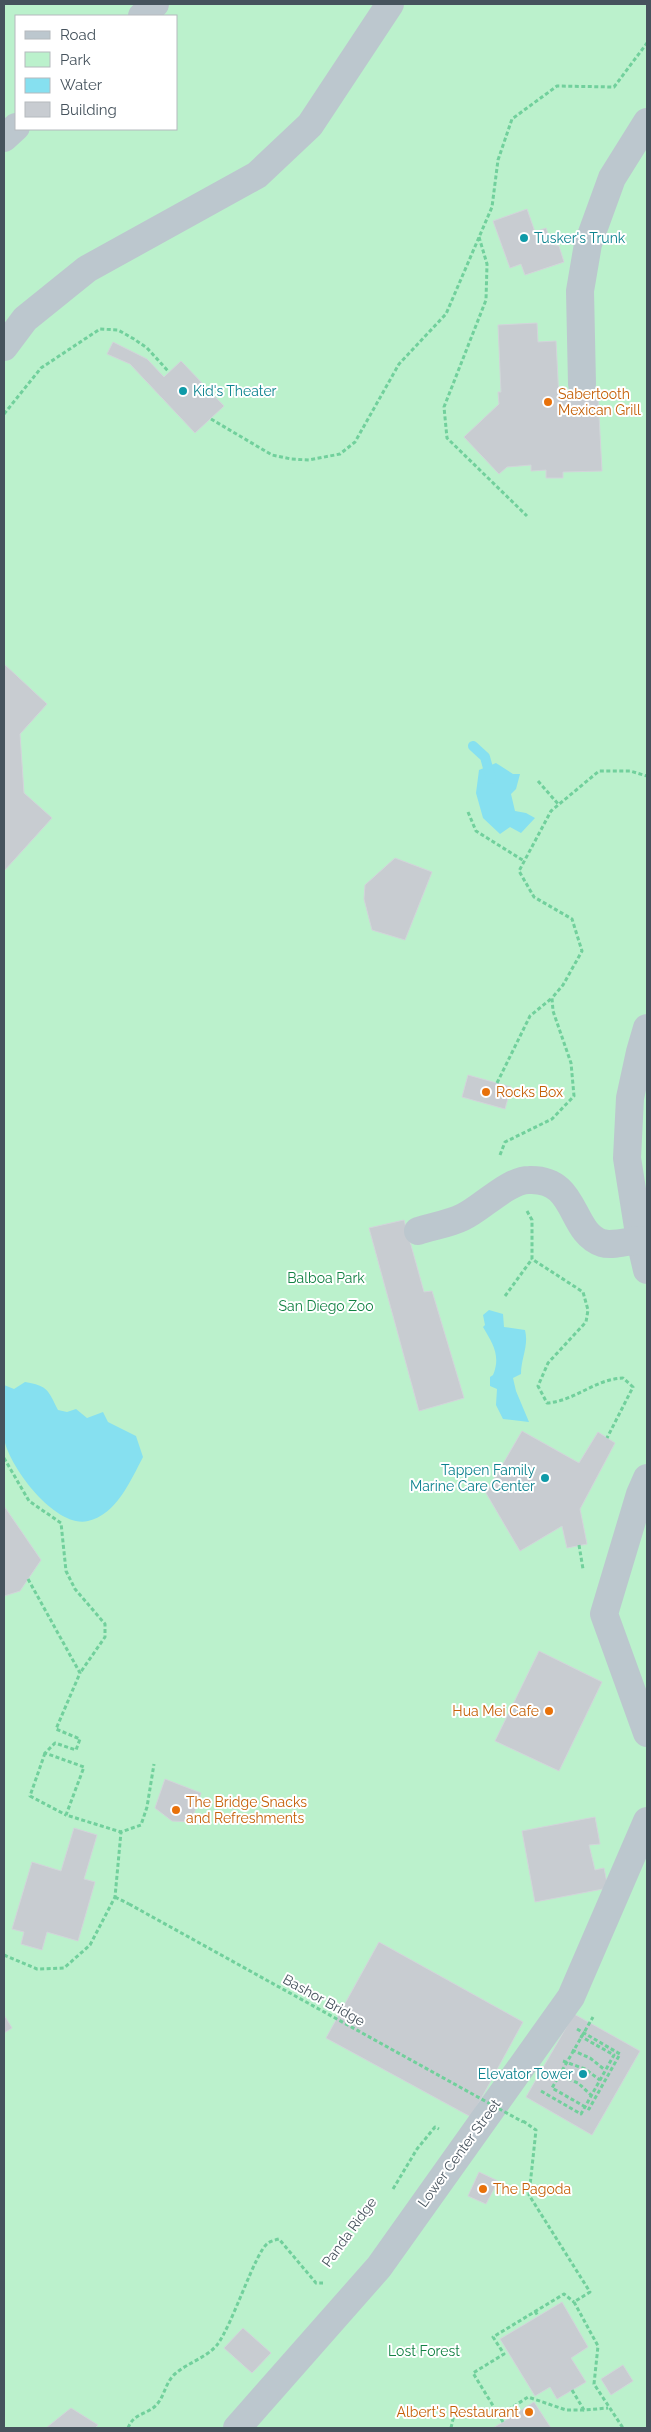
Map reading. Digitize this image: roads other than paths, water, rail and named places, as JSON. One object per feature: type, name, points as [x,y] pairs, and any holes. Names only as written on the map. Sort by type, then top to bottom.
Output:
[{"type":"street","points":[[4,347],[26,318],[87,269],[257,175],[310,125],[390,4]]},
{"type":"street","points":[[582,384],[580,291],[588,244],[612,178],[647,122]]},
{"type":"street","points":[[4,138],[15,128]]},
{"type":"street","points":[[647,1028],[630,1098],[627,1158],[640,1240],[647,1270]]},
{"type":"street","points":[[418,1231],[463,1217],[492,1197],[526,1179],[544,1180],[560,1189],[590,1237],[604,1244],[640,1240]]},
{"type":"street","points":[[647,1478],[640,1494],[604,1614],[647,1733]]},
{"type":"street","name":"Lower Center Street","points":[[237,2428],[378,2267],[571,1997],[647,1821]]},
{"type":"water","points":[[496,763],[513,774],[520,774],[516,789],[511,794],[515,811],[526,813],[535,818],[521,833],[510,827],[500,834],[483,818],[476,793],[479,770]]},
{"type":"water","points":[[489,1310],[503,1314],[504,1327],[525,1330],[526,1341],[521,1374],[513,1378],[516,1391],[529,1422],[503,1419],[496,1405],[497,1389],[490,1386],[490,1377],[493,1375],[496,1362],[495,1350],[483,1327],[485,1325],[483,1315]]},
{"type":"water","points":[[25,1382],[43,1387],[52,1398],[58,1410],[67,1412],[76,1409],[87,1418],[103,1412],[108,1422],[136,1436],[143,1457],[121,1495],[107,1512],[88,1521],[75,1521],[62,1515],[48,1506],[24,1479],[14,1464],[7,1450],[3,1432],[4,1385],[14,1389]]},
{"type":"waterway","points":[[473,746],[485,757],[491,779]]},
{"type":"place","name":"Tusker's Trunk","points":[[524,238]]},
{"type":"place","name":"Kid's Theater","points":[[183,391]]},
{"type":"place","name":"Sabertooth Mexican Grill","points":[[548,402]]},
{"type":"place","name":"Rocks Box","points":[[486,1092]]},
{"type":"place","name":"Tappen Family Marine Care Center","points":[[545,1478]]},
{"type":"place","name":"Hua Mei Cafe","points":[[549,1711]]},
{"type":"place","name":"The Bridge Snacks and Refreshments","points":[[176,1810]]},
{"type":"place","name":"Elevator Tower","points":[[583,2074]]},
{"type":"place","name":"The Pagoda","points":[[483,2189]]},
{"type":"place","name":"Albert's Restaurant","points":[[529,2412]]},
{"type":"park label","name":"Balboa Park","points":[[326,1278]]},
{"type":"park label","name":"San Diego Zoo","points":[[326,1306]]},
{"type":"park label","name":"Lost Forest","points":[[424,2351]]}]
